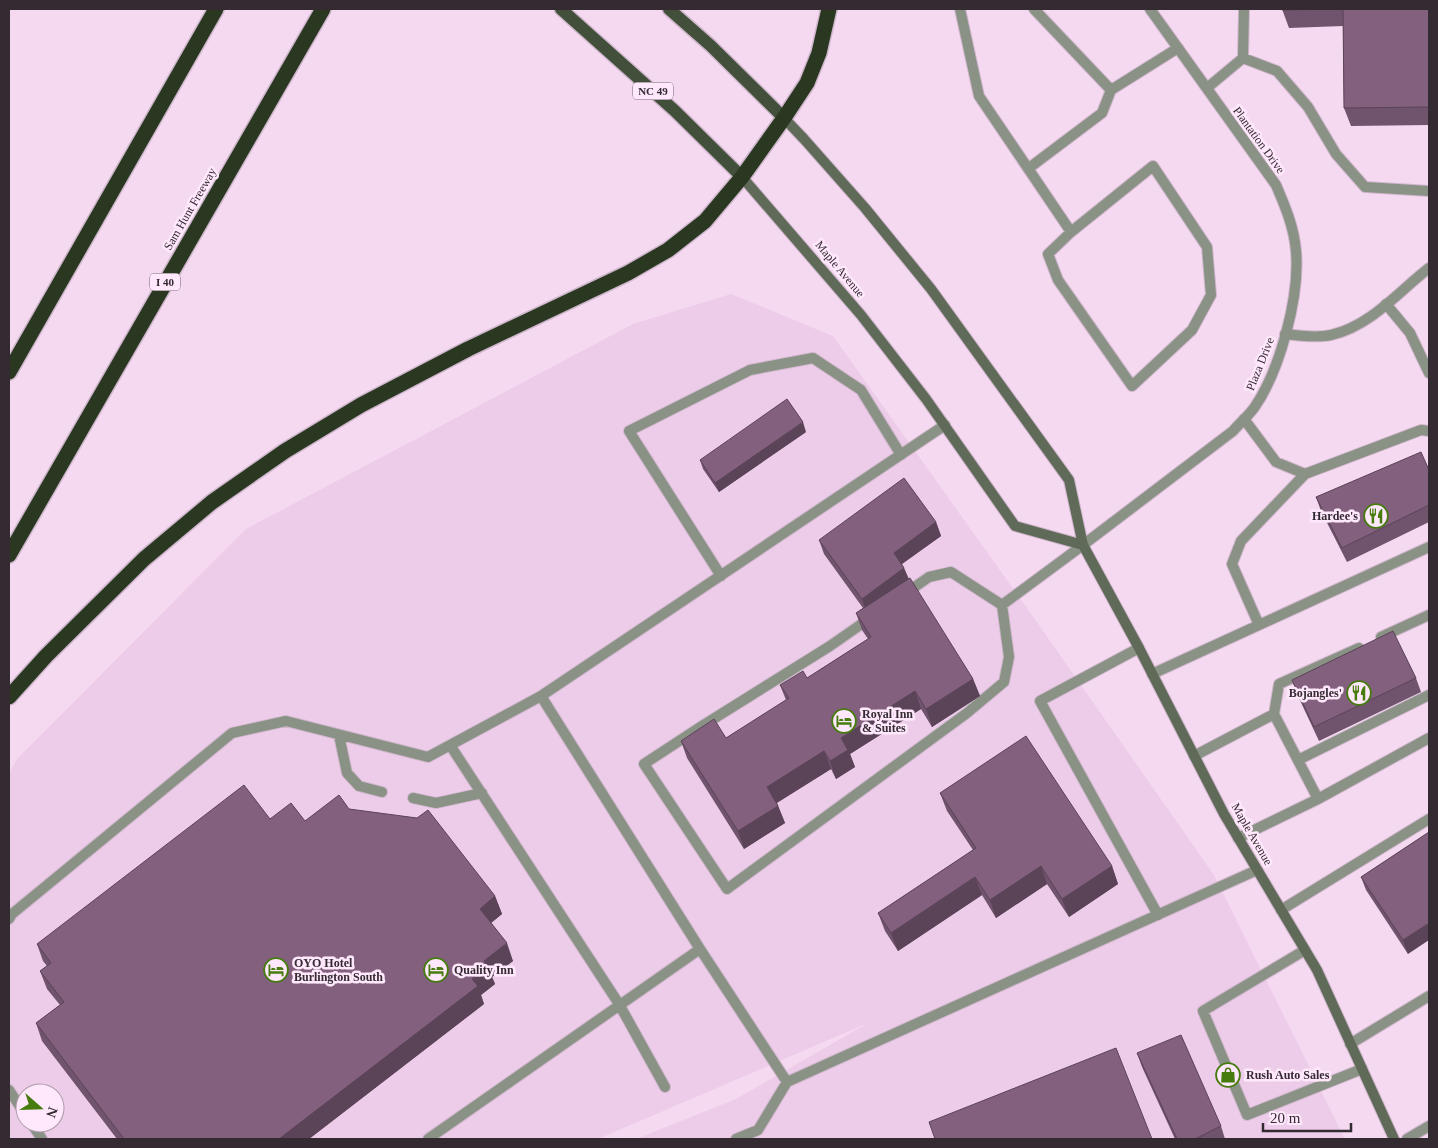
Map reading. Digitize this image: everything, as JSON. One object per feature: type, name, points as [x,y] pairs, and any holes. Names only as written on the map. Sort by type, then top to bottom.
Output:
[{"type":"highway","points":[[9,372],[216,9]]},
{"type":"highway","name":"Sam Hunt Freeway","points":[[9,555],[323,9]]},
{"type":"highway","points":[[9,697],[46,656],[144,560],[212,502],[285,451],[361,405],[468,349],[628,273],[668,250],[705,222],[742,177],[807,83],[819,54],[830,9]]},
{"type":"main road","name":"Maple Avenue","points":[[561,9],[675,112],[742,177],[861,315],[945,425],[1015,526],[1083,545]]},
{"type":"main road","name":"Maple Avenue","points":[[669,9],[711,46],[784,118],[865,208],[931,290],[1069,480],[1083,545],[1140,648],[1224,814],[1316,970],[1394,1139]]},
{"type":"street","points":[[960,9],[980,96],[1071,232]]},
{"type":"street","points":[[1034,9],[1111,90]]},
{"type":"street","name":"Plantation Drive","points":[[1150,9],[1276,185],[1290,217],[1296,251],[1296,286],[1285,334]]},
{"type":"street","points":[[1207,88],[1243,58],[1244,9]]},
{"type":"street","points":[[1028,168],[1102,113],[1111,90],[1178,48]]},
{"type":"street","points":[[1243,58],[1277,72],[1308,107],[1336,154],[1365,187],[1429,191]]},
{"type":"street","points":[[1153,166],[1207,247],[1211,295],[1192,330],[1132,386],[1058,280],[1048,254],[1071,232],[1153,166]]},
{"type":"street","name":"Plaza Drive","points":[[1002,605],[1234,431],[1254,409],[1268,382],[1285,334],[1311,336],[1330,335],[1342,331],[1375,314],[1429,268]]},
{"type":"street","points":[[1386,304],[1410,333],[1429,373]]},
{"type":"street","points":[[721,576],[629,431],[750,370],[813,358],[861,390],[901,455]]},
{"type":"street","points":[[1244,419],[1276,462],[1305,474]]},
{"type":"street","points":[[9,919],[12,914],[232,733],[286,722],[428,757],[541,696],[945,425]]},
{"type":"street","points":[[1258,625],[1232,564],[1241,541],[1305,474],[1422,430],[1429,430]]},
{"type":"street","points":[[1152,674],[1429,547]]},
{"type":"street","points":[[951,572],[1002,605],[1009,657],[1004,682],[967,713],[727,889],[644,764],[830,646],[929,577],[951,572]]},
{"type":"street","points":[[1318,799],[1274,714],[1280,684],[1429,615]]},
{"type":"street","points":[[1140,648],[1040,701],[1158,915]]},
{"type":"street","points":[[1298,760],[1429,695]]},
{"type":"street","points":[[541,696],[786,1082]]},
{"type":"street","points":[[1194,756],[1274,714]]},
{"type":"street","points":[[339,735],[347,773],[359,786],[382,792]]},
{"type":"street","points":[[1238,838],[1318,799],[1429,738]]},
{"type":"street","points":[[450,745],[619,1004],[665,1087]]},
{"type":"street","points":[[413,798],[436,803],[482,793]]},
{"type":"street","points":[[1281,910],[1429,819]]},
{"type":"street","points":[[736,1139],[760,1135],[786,1082],[1257,870]]},
{"type":"street","points":[[428,1139],[700,949]]},
{"type":"street","points":[[1305,950],[1203,1011],[1247,1115],[1362,1069]]},
{"type":"street","points":[[1350,1044],[1429,996]]},
{"type":"street","points":[[1407,1139],[1429,1126]]},
{"type":"shaded area","points":[[731,294],[833,336],[1214,875],[1345,1139],[636,1139],[736,1099],[868,1023],[598,1139],[9,1139],[9,773],[18,758],[246,529],[633,324]]},
{"type":"building","points":[[1282,9],[1336,9],[1282,10]]},
{"type":"building","points":[[1343,9],[1429,9],[1429,107],[1344,108]]},
{"type":"building","points":[[787,399],[803,422],[715,483],[700,460]]},
{"type":"building","name":"Hardee's","points":[[1421,452],[1429,470],[1429,505],[1342,548],[1316,497]]},
{"type":"building","points":[[904,478],[936,522],[894,553],[904,568],[862,599],[819,540]]},
{"type":"building","name":"Royal Inn & Suites","points":[[910,578],[973,679],[926,709],[915,691],[841,738],[848,750],[830,761],[824,751],[767,787],[778,806],[738,831],[681,741],[714,719],[726,738],[789,698],[780,685],[803,671],[807,678],[871,637],[856,613]]},
{"type":"building","name":"Bojangles'","points":[[1393,631],[1416,678],[1314,727],[1292,680]]},
{"type":"building","points":[[1026,736],[1112,866],[1062,899],[1041,866],[990,900],[975,877],[891,933],[878,913],[976,848],[940,793]]},
{"type":"building","name":"Quality Inn","points":[[244,785],[270,819],[291,803],[305,821],[339,795],[349,809],[417,818],[428,810],[495,896],[480,909],[507,943],[484,961],[488,966],[472,979],[478,986],[279,1139],[124,1139],[36,1023],[64,1002],[40,971],[51,963],[37,944]]},
{"type":"building","points":[[1429,832],[1429,923],[1403,940],[1361,877]]},
{"type":"building","points":[[1181,1035],[1221,1126],[1195,1139],[1177,1139],[1137,1053]]},
{"type":"building","points":[[1116,1048],[1152,1139],[935,1139],[929,1122]]},
{"type":"place","name":"Hardee's","points":[[1376,516]]},
{"type":"place","name":"Bojangles'","points":[[1359,693]]},
{"type":"place","name":"Royal Inn & Suites","points":[[844,721]]},
{"type":"place","name":"OYO Hotel Burlington South","points":[[276,970]]},
{"type":"place","name":"Quality Inn","points":[[436,970]]},
{"type":"place","name":"Rush Auto Sales","points":[[1228,1075]]}]
